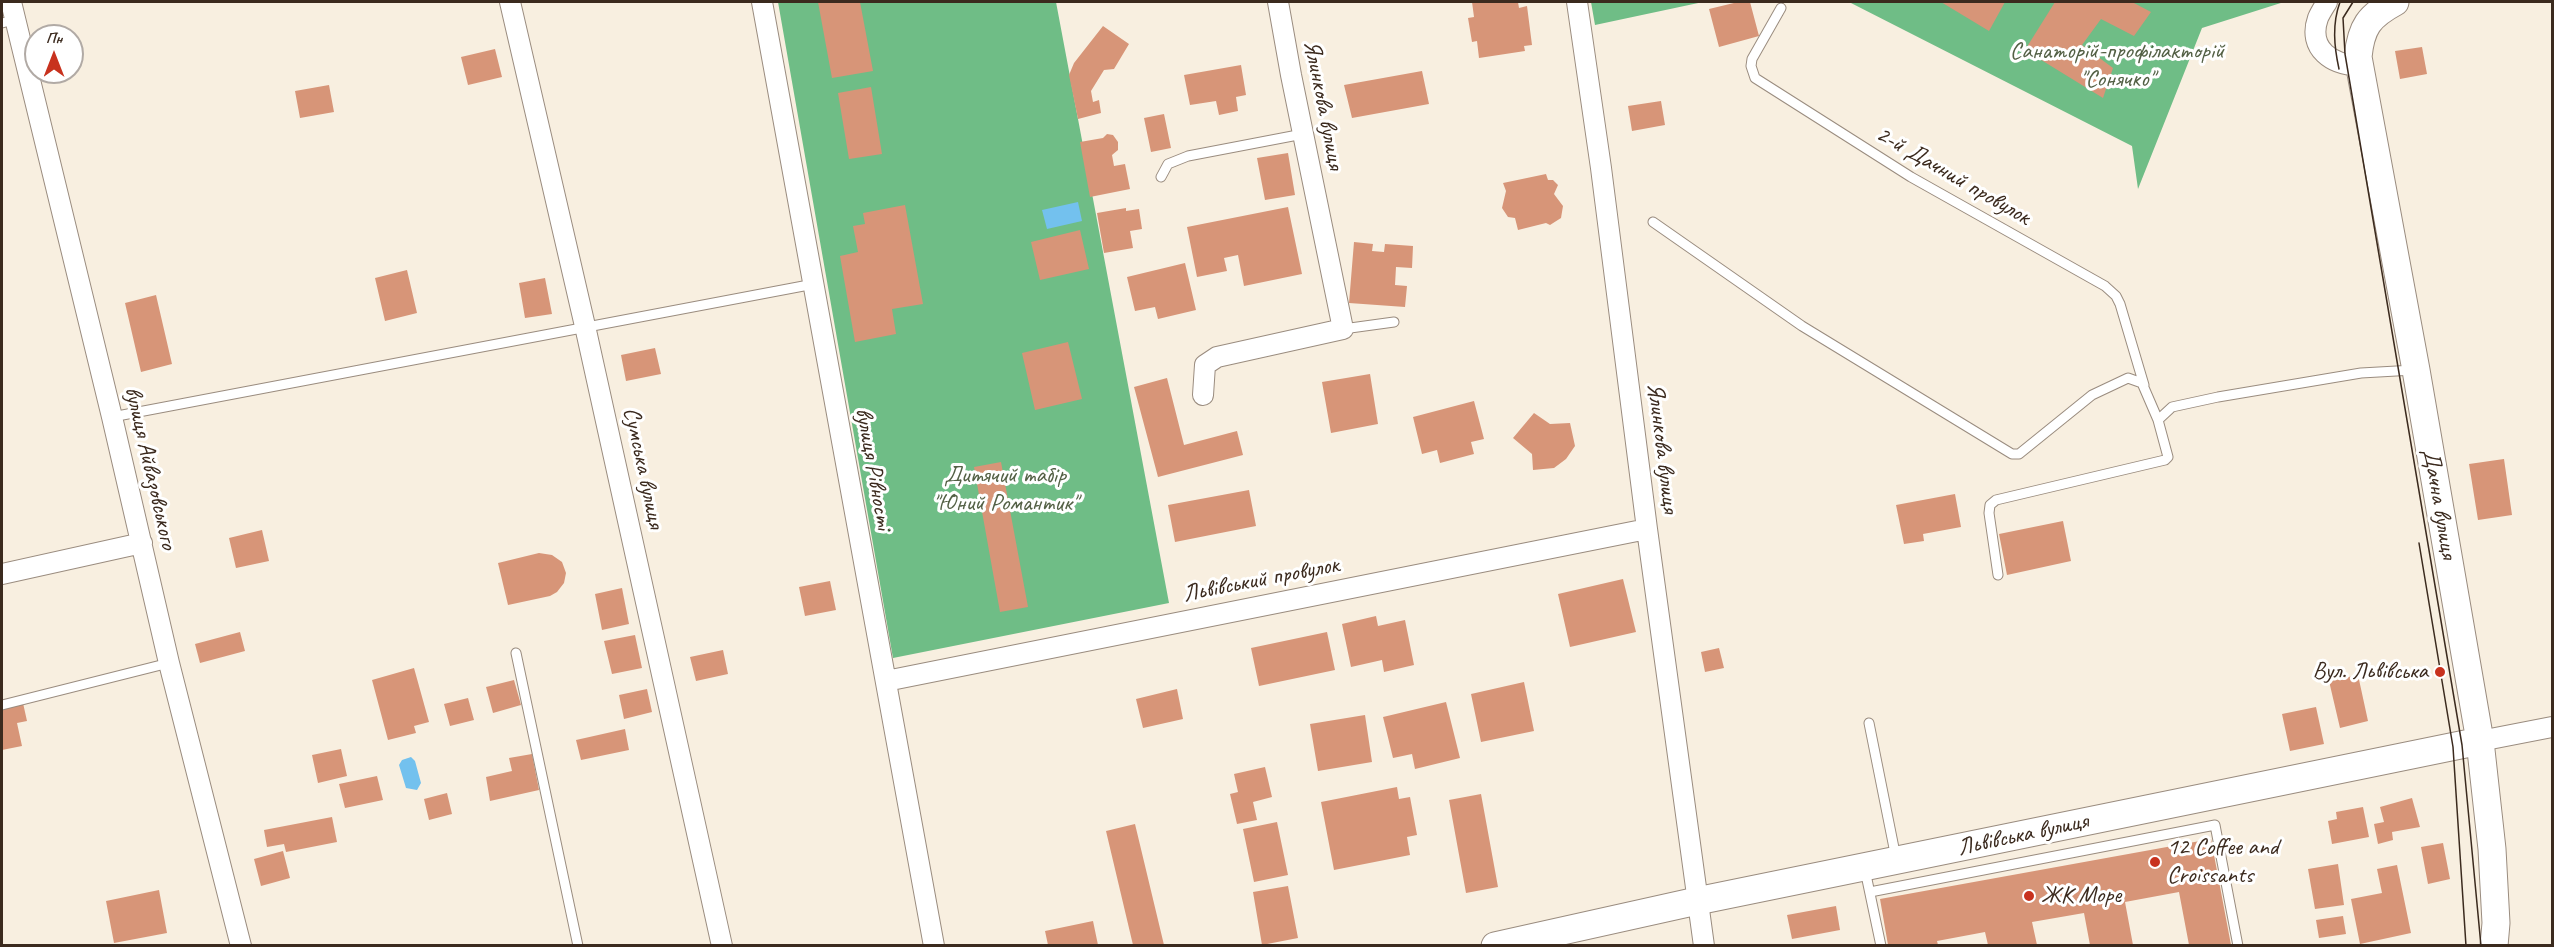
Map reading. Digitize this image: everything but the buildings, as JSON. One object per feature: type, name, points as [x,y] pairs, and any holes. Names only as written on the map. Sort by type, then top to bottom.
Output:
[{"type":"main road","name":"Дачна вулиця","points":[[2395,2],[2380,10],[2367,23],[2360,40],[2360,65],[2416,370],[2480,741],[2492,849],[2496,923],[2494,945]]},
{"type":"main road","name":"Львівська вулиця","points":[[1506,944],[1697,902],[1867,880],[1897,861],[2480,741]]},
{"type":"street","name":"Сумська вулиця","points":[[510,2],[585,326],[722,945]]},
{"type":"street","name":"вулиця Рівності","points":[[762,2],[934,945]]},
{"type":"street","name":"Ялинкова вулиця","points":[[1278,2],[1343,329]]},
{"type":"street","name":"Ялинкова вулиця","points":[[1577,2],[1704,945]]},
{"type":"street","points":[[2326,2],[2317,19],[2316,30],[2322,50],[2337,63],[2360,65]]},
{"type":"street","name":"вулиця Айвазовського","points":[[9,15],[112,417],[169,663],[242,945]]},
{"type":"street","points":[[1203,395],[1205,365],[1217,357],[1343,329]]},
{"type":"street","name":"Львівський провулок","points":[[886,681],[1647,529]]},
{"type":"street","points":[[2,574],[141,543]]},
{"type":"street","name":"Львівська вулиця","points":[[2480,741],[2553,727]]},
{"type":"lane","name":"2-й Дачний провулок","points":[[1781,8],[1752,59],[1751,66],[1755,78],[1911,177],[2105,286],[2116,296],[2120,304],[2145,390],[2158,420],[2168,456],[2165,460],[1996,500],[1990,505],[1998,575]]},
{"type":"lane","points":[[1161,177],[1168,164],[1188,156],[1303,134]]},
{"type":"lane","points":[[1653,222],[1802,326],[2012,454],[2019,454],[2092,395],[2117,382],[2128,378],[2136,379],[2142,383],[2145,390]]},
{"type":"lane","points":[[112,417],[814,284]]},
{"type":"lane","points":[[1343,329],[1394,322]]},
{"type":"lane","points":[[2158,420],[2172,407],[2217,397],[2361,373],[2416,370]]},
{"type":"lane","points":[[516,653],[578,945]]},
{"type":"lane","points":[[2,705],[169,663]]},
{"type":"lane","points":[[1869,723],[1897,861]]},
{"type":"lane","points":[[1881,945],[1867,880],[2215,825],[2238,945]]},
{"type":"green space","name":"Дитячий табір \"Юний Романтик\"","points":[[778,2],[1056,2],[1169,603],[893,658]]},
{"type":"green space","points":[[1591,2],[1703,2],[1595,25]]},
{"type":"green space","name":"Санаторій-профілакторій \"Сонячко\"","points":[[1849,2],[2284,2],[2202,28],[2138,189],[2132,146]]},
{"type":"water","points":[[1078,202],[1082,221],[1047,229],[1042,210]]},
{"type":"water","points":[[411,757],[415,761],[421,783],[417,790],[406,788],[399,765],[402,760]]},
{"type":"tram line","points":[[2339,69],[2335,35],[2340,2]]},
{"type":"tram line","points":[[2353,2],[2343,18],[2345,54],[2462,745],[2481,946]]},
{"type":"tram line","points":[[2419,543],[2453,747],[2466,946]]},
{"type":"place","name":"Вул. Львівська","points":[[2440,672]]},
{"type":"place","name":"12 Coffee and Croissants","points":[[2155,862]]},
{"type":"place","name":"ЖК Море","points":[[2029,896]]}]
